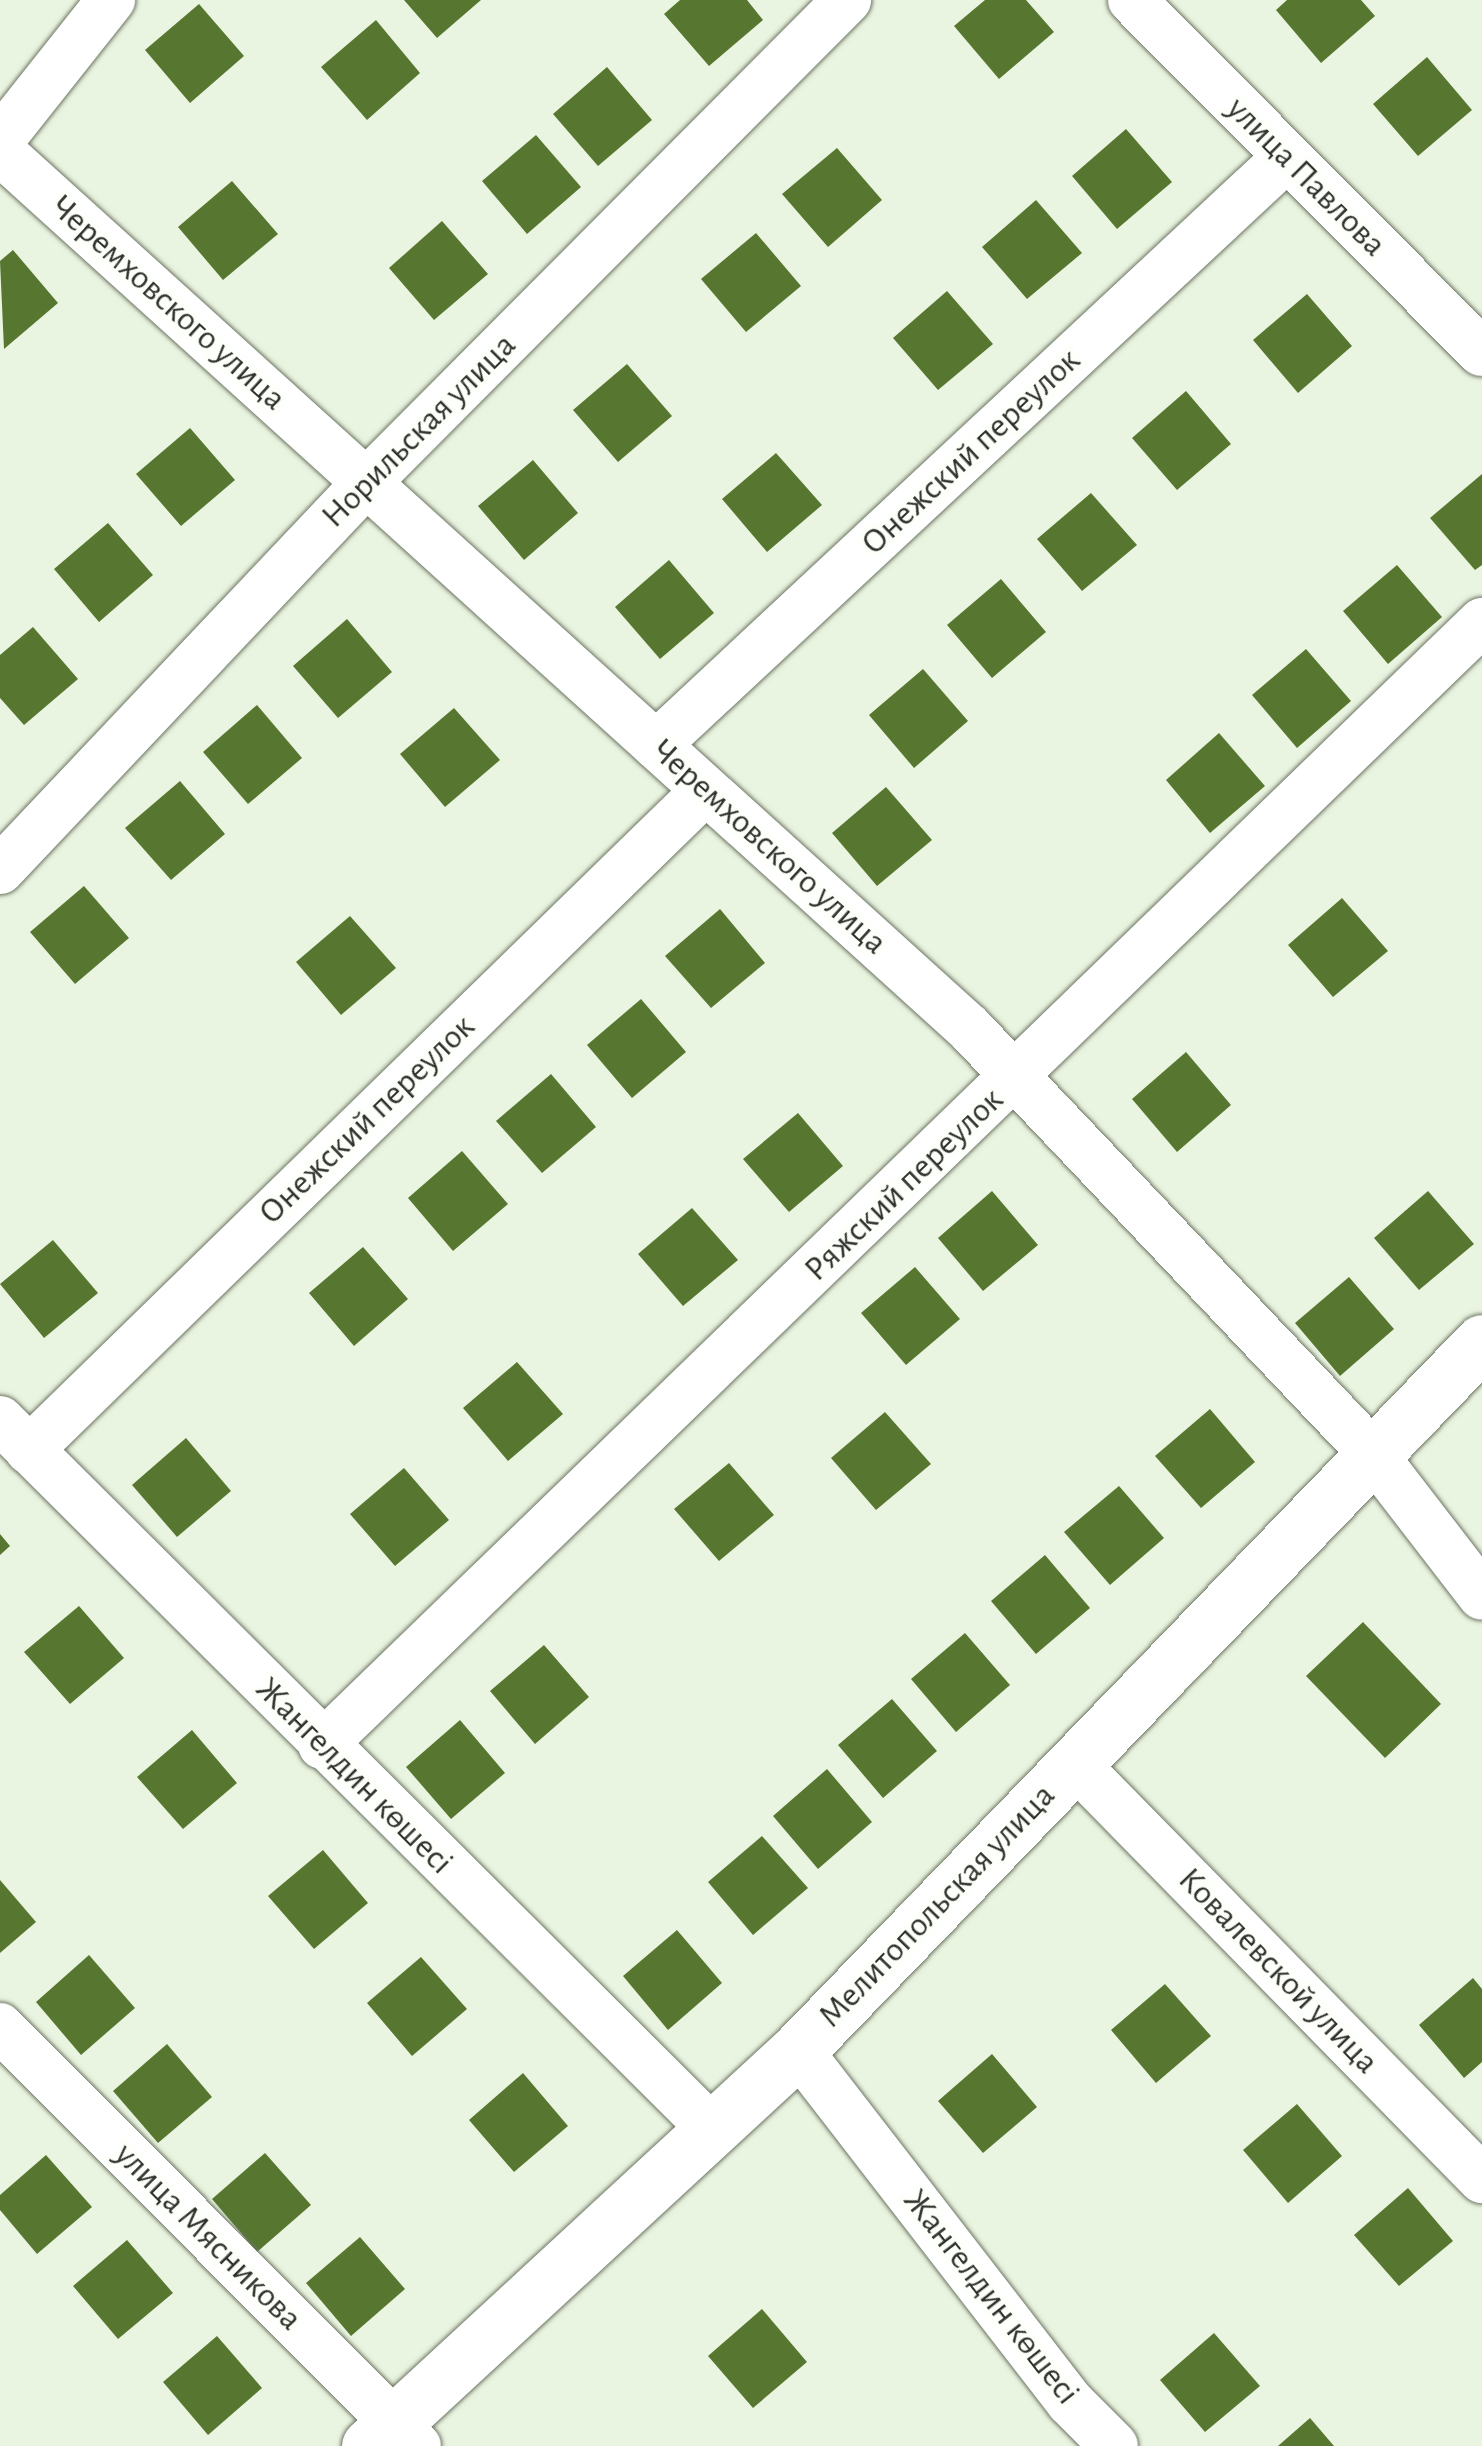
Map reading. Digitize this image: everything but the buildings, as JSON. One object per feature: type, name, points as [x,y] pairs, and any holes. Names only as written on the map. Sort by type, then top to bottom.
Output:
[{"type":"street","points":[[0,140],[111,0]]},
{"type":"street","name":"Норильская улица","points":[[0,870],[366,482],[847,0]]},
{"type":"street","name":"улица Павлова","points":[[1132,0],[1482,352]]},
{"type":"street","name":"Черемховского улица","points":[[0,151],[969,1028],[1372,1453],[1482,1596]]},
{"type":"street","name":"Онежский переулок","points":[[656,745],[1286,158]]},
{"type":"street","name":"Ряжский переулок","points":[[322,1745],[1482,622]]},
{"type":"street","name":"Онежский переулок","points":[[15,1435],[706,790]]},
{"type":"street","name":"Мелитопольская улица","points":[[394,2439],[711,2128],[798,2050],[1482,1342]]},
{"type":"street","name":"Жангелдин көшесі","points":[[15,1435],[322,1745],[711,2128]]},
{"type":"street","name":"Ковалевской улица","points":[[1074,1763],[1482,2179]]},
{"type":"street","name":"улица Мясникова","points":[[0,2027],[394,2439]]},
{"type":"street","name":"Жангелдин көшесі","points":[[798,2050],[1070,2402],[1114,2446]]}]
